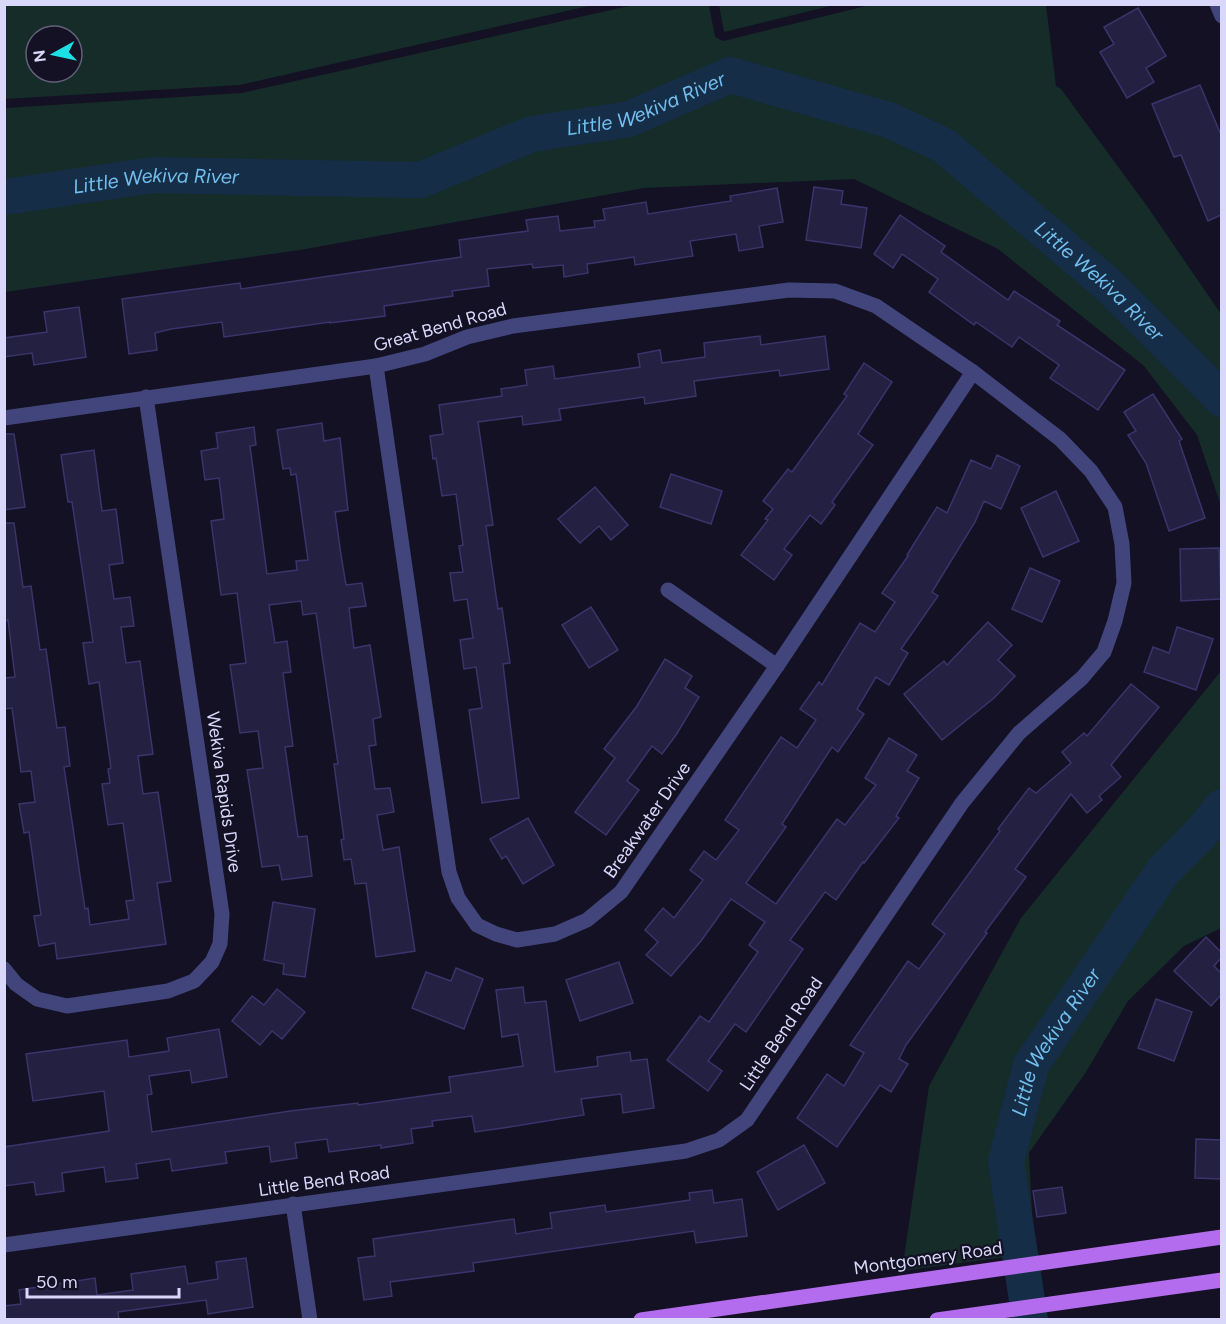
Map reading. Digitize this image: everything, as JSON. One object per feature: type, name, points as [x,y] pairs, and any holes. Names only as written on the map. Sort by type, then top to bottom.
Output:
[{"type":"main road","name":"Montgomery Road","points":[[641,1320],[1221,1237]]},
{"type":"main road","points":[[936,1320],[1221,1280]]},
{"type":"street","points":[[1217,4],[1221,16]]},
{"type":"street","name":"Great Bend Road","points":[[4,418],[376,366],[425,354],[467,337],[513,326],[789,290],[836,291],[876,306],[973,372]]},
{"type":"street","name":"Breakwater Drive","points":[[376,366],[449,872],[458,898],[477,925],[517,940],[555,934],[587,920],[621,892],[777,666],[973,372]]},
{"type":"street","name":"Little Bend Road","points":[[4,1245],[686,1151],[719,1140],[747,1120],[962,803],[1019,734],[1082,678],[1104,652],[1115,621],[1124,583],[1122,544],[1115,507],[1091,471],[1060,439],[973,372]]},
{"type":"street","name":"Wekiva Rapids Drive","points":[[4,969],[16,984],[37,999],[67,1006],[168,991],[194,981],[212,962],[220,944],[222,914],[146,397]]},
{"type":"street","points":[[668,590],[777,666]]},
{"type":"street","points":[[293,1204],[310,1320]]},
{"type":"green space","points":[[5,4],[593,4],[593,5],[240,85],[5,99]]},
{"type":"green space","points":[[719,4],[834,5],[724,32]]},
{"type":"green space","points":[[633,5],[709,5],[715,37],[723,41],[870,5],[1046,5],[1056,86],[1061,89],[1147,206],[1221,314],[1221,506],[1197,435],[1144,366],[998,249],[854,179],[644,188],[300,250],[5,292],[5,108],[242,93]]},
{"type":"green space","points":[[1221,671],[1221,928],[1184,946],[1128,1001],[1086,1072],[1029,1153],[1034,1253],[902,1271],[929,1086],[1021,918]]},
{"type":"building","points":[[1138,8],[1166,56],[1146,68],[1154,82],[1127,98],[1100,52],[1114,44],[1104,27]]},
{"type":"building","points":[[1200,85],[1221,135],[1221,215],[1208,221],[1181,155],[1174,157],[1152,104]]},
{"type":"building","points":[[814,187],[843,191],[841,204],[867,208],[861,248],[806,240]]},
{"type":"building","points":[[777,188],[783,222],[759,226],[763,247],[739,251],[736,234],[690,241],[693,256],[635,265],[634,257],[587,264],[588,273],[564,277],[563,265],[533,268],[532,264],[487,269],[489,286],[452,291],[453,296],[384,306],[385,316],[224,337],[222,322],[171,329],[155,333],[157,350],[129,354],[122,299],[240,283],[241,289],[461,257],[459,240],[528,231],[526,220],[558,216],[560,231],[595,227],[594,221],[605,220],[603,209],[646,202],[648,214],[731,201],[730,196]]},
{"type":"building","points":[[900,215],[945,246],[941,252],[1008,300],[1014,291],[1060,321],[1057,325],[1125,370],[1098,410],[1050,378],[1059,365],[1019,337],[1012,347],[976,322],[974,325],[929,292],[938,279],[902,254],[893,268],[874,254]]},
{"type":"building","points":[[79,307],[86,357],[34,365],[32,353],[4,357],[4,338],[47,332],[44,312]]},
{"type":"building","points":[[760,336],[761,345],[825,336],[829,369],[780,376],[779,370],[694,381],[696,396],[645,404],[644,397],[559,409],[561,420],[523,425],[522,416],[478,422],[493,525],[486,526],[498,609],[502,608],[510,663],[503,664],[519,798],[482,803],[469,710],[482,708],[476,667],[464,669],[460,640],[473,638],[467,599],[454,601],[450,573],[463,572],[459,546],[463,545],[456,494],[442,496],[430,436],[443,434],[439,405],[502,396],[501,389],[527,385],[525,370],[553,366],[555,379],[640,367],[638,354],[660,350],[662,363],[705,357],[704,343]]},
{"type":"building","points":[[864,363],[892,382],[858,434],[873,445],[832,502],[835,505],[821,524],[810,515],[784,549],[792,555],[774,580],[741,555],[768,520],[765,519],[773,509],[763,501],[788,469],[792,472],[847,396],[844,394]]},
{"type":"building","points":[[1153,394],[1182,439],[1179,441],[1205,518],[1169,531],[1146,463],[1128,435],[1136,431],[1124,412]]},
{"type":"building","points":[[322,423],[324,441],[340,438],[348,510],[335,512],[341,555],[346,585],[362,583],[366,606],[349,608],[354,648],[370,645],[381,717],[373,719],[376,745],[369,746],[375,789],[390,788],[394,812],[377,815],[383,850],[399,847],[415,951],[376,957],[366,883],[355,884],[351,859],[344,860],[341,840],[344,839],[334,764],[338,764],[316,613],[303,615],[301,601],[269,605],[275,643],[287,641],[291,672],[283,673],[293,746],[285,747],[298,837],[307,836],[312,876],[282,880],[279,865],[262,867],[247,770],[263,768],[258,731],[240,733],[230,665],[246,663],[237,593],[221,595],[211,521],[224,519],[219,478],[205,480],[201,451],[218,448],[216,433],[254,427],[256,445],[250,446],[267,574],[297,570],[296,561],[308,560],[296,474],[291,475],[290,468],[283,469],[277,430]]},
{"type":"building","points":[[4,434],[14,434],[25,507],[4,510]]},
{"type":"building","points":[[94,450],[102,511],[116,509],[123,563],[109,565],[114,599],[130,597],[134,626],[121,627],[126,663],[140,661],[153,754],[138,756],[143,794],[158,792],[171,881],[157,883],[166,944],[57,959],[55,943],[39,946],[34,916],[41,915],[29,832],[24,833],[19,804],[35,802],[31,771],[21,772],[12,708],[4,709],[4,678],[15,677],[8,620],[4,621],[4,523],[14,523],[23,587],[31,586],[40,650],[46,649],[57,728],[65,727],[70,766],[64,767],[85,909],[88,908],[90,925],[129,919],[126,901],[134,900],[123,823],[108,825],[102,784],[110,783],[108,769],[111,768],[99,682],[89,684],[83,643],[93,642],[72,502],[68,502],[61,455]]},
{"type":"building","points":[[997,455],[1020,466],[1001,509],[984,501],[975,522],[932,592],[938,596],[901,649],[908,653],[889,685],[876,677],[857,709],[864,714],[838,752],[832,747],[782,824],[786,827],[746,883],[776,904],[837,819],[845,825],[876,785],[865,778],[889,738],[917,755],[907,771],[919,778],[896,816],[899,818],[836,900],[825,892],[790,940],[803,949],[746,1032],[735,1024],[708,1061],[722,1071],[708,1091],[667,1060],[700,1016],[709,1022],[758,952],[749,945],[765,922],[731,899],[701,941],[671,976],[646,955],[658,942],[645,930],[663,908],[674,918],[703,880],[690,870],[704,851],[716,860],[739,830],[725,820],[781,737],[797,748],[816,720],[800,709],[819,682],[822,685],[860,623],[875,632],[895,602],[882,593],[908,556],[937,507],[947,513],[971,460],[991,469]]},
{"type":"building","points":[[671,474],[722,491],[711,524],[660,507]]},
{"type":"building","points":[[595,487],[628,525],[611,540],[599,526],[580,543],[558,519]]},
{"type":"building","points":[[1056,491],[1079,541],[1043,557],[1021,508]]},
{"type":"building","points":[[1219,548],[1221,599],[1181,601],[1180,549]]},
{"type":"building","points":[[1030,568],[1060,581],[1042,622],[1012,609]]},
{"type":"building","points":[[591,607],[618,650],[589,668],[562,625]]},
{"type":"building","points":[[988,622],[1012,645],[998,660],[1015,676],[994,698],[942,740],[904,694],[944,661],[947,665]]},
{"type":"building","points":[[1177,627],[1213,639],[1196,690],[1144,672],[1153,647],[1169,653]]},
{"type":"building","points":[[665,659],[692,676],[685,688],[699,697],[662,754],[652,746],[627,781],[639,790],[606,835],[575,812],[615,758],[604,749],[637,706]]},
{"type":"building","points":[[1131,684],[1159,707],[1111,765],[1121,777],[1099,796],[1102,800],[1087,813],[1071,794],[1015,869],[1026,877],[906,1045],[899,1059],[908,1064],[891,1092],[880,1085],[837,1147],[797,1118],[827,1074],[844,1086],[864,1053],[850,1045],[908,961],[919,969],[945,934],[932,924],[1000,831],[998,829],[1029,788],[1036,793],[1071,763],[1062,752],[1084,733],[1087,736]]},
{"type":"building","points":[[528,818],[554,865],[523,884],[506,856],[502,859],[490,839]]},
{"type":"building","points":[[273,902],[315,909],[305,977],[283,974],[284,964],[264,960]]},
{"type":"building","points":[[1206,937],[1221,952],[1221,958],[1214,966],[1221,973],[1221,995],[1211,1006],[1174,971]]},
{"type":"building","points":[[619,962],[633,1003],[580,1021],[566,980]]},
{"type":"building","points":[[456,968],[483,979],[464,1029],[412,1008],[426,972],[451,981]]},
{"type":"building","points":[[523,987],[525,1003],[546,1001],[555,1072],[598,1066],[597,1057],[630,1052],[631,1061],[647,1059],[654,1108],[623,1113],[621,1094],[581,1099],[584,1115],[475,1132],[472,1116],[432,1121],[433,1126],[411,1129],[413,1143],[381,1148],[381,1145],[329,1152],[327,1139],[295,1143],[297,1158],[271,1162],[269,1146],[225,1152],[227,1163],[172,1171],[170,1159],[136,1164],[138,1178],[106,1182],[104,1167],[62,1173],[64,1191],[36,1195],[34,1182],[4,1186],[4,1147],[109,1131],[104,1091],[33,1101],[26,1054],[127,1040],[129,1057],[169,1051],[167,1038],[219,1029],[227,1077],[192,1083],[190,1070],[149,1076],[152,1094],[147,1095],[152,1132],[290,1111],[358,1103],[358,1105],[451,1092],[449,1077],[523,1066],[518,1034],[502,1037],[496,990]]},
{"type":"building","points":[[277,989],[305,1012],[282,1039],[272,1031],[260,1045],[232,1021],[252,996],[264,1005]]},
{"type":"building","points":[[1156,999],[1192,1012],[1174,1061],[1138,1048]]},
{"type":"building","points":[[1196,1139],[1221,1140],[1221,1179],[1195,1178]]},
{"type":"building","points":[[804,1145],[825,1183],[778,1210],[757,1172]]},
{"type":"building","points":[[1062,1187],[1066,1213],[1037,1217],[1033,1191]]},
{"type":"building","points":[[712,1190],[714,1203],[742,1199],[747,1236],[696,1243],[694,1231],[473,1263],[474,1271],[390,1282],[392,1296],[364,1300],[358,1258],[375,1256],[373,1239],[514,1219],[516,1234],[552,1228],[550,1213],[605,1205],[606,1212],[690,1200],[689,1193]]},
{"type":"building","points":[[246,1258],[253,1307],[208,1314],[206,1300],[118,1312],[119,1320],[4,1320],[4,1306],[21,1304],[19,1290],[95,1278],[97,1295],[133,1290],[131,1274],[185,1266],[188,1284],[218,1279],[216,1262]]},
{"type":"waterway","name":"Little Wekiva River","points":[[4,197],[153,175],[420,180],[532,134],[629,119],[730,75],[889,120],[943,145],[1106,283],[1222,399]]},
{"type":"waterway","name":"Little Wekiva River","points":[[1030,1320],[1006,1162],[1031,1065],[1164,870],[1201,833],[1222,807]]}]
